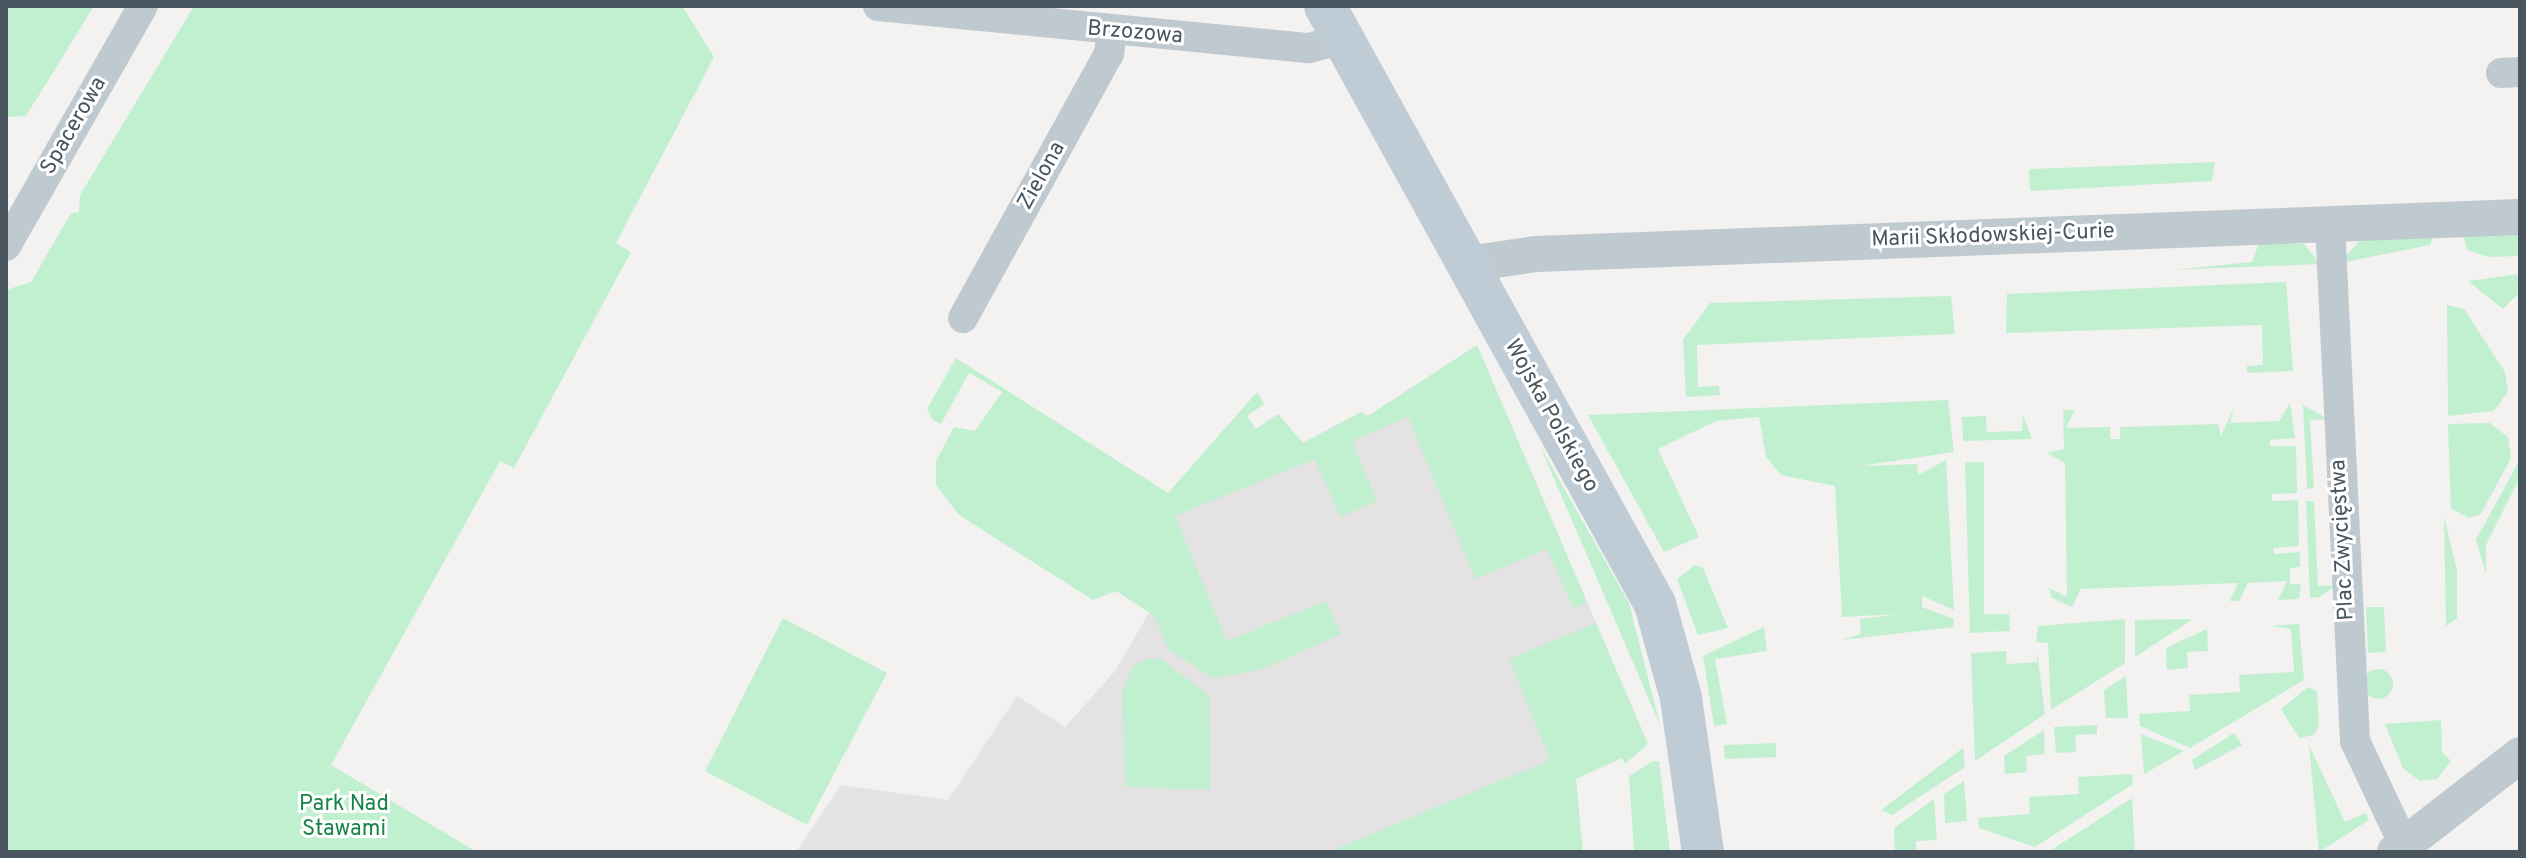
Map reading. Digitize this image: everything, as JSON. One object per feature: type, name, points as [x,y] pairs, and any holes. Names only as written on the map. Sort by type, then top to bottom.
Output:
[{"type":"main road","name":"Wojska Polskiego","points":[[1334,22],[1655,604],[1681,698],[1703,852]]},
{"type":"street","name":"Spacerowa","points":[[6,246],[143,6]]},
{"type":"street","name":"Brzozowa","points":[[878,6],[1309,48],[1334,22]]},
{"type":"street","name":"Zielona","points":[[963,318],[1109,54],[1112,31]]},
{"type":"street","name":"Marii Skłodowskiej-Curie","points":[[1468,264],[1509,255],[2520,217]]},
{"type":"street","name":"Plac Zwycięstwa","points":[[2330,224],[2355,741],[2400,848]]},
{"type":"street","points":[[2400,848],[2520,755]]},
{"type":"shaded area","points":[[1477,345],[1648,744],[1371,852],[796,852],[841,785],[948,800],[1017,696],[1065,727],[1115,671],[1150,611],[1117,586],[1257,392],[1264,404],[1247,416],[1256,429],[1278,414],[1303,443],[1361,412],[1368,416]]},
{"type":"green space","points":[[6,6],[94,6],[26,116],[6,117]]},
{"type":"green space","name":"Park Nad Stawami","points":[[194,6],[682,6],[714,57],[616,243],[631,252],[514,468],[500,461],[331,765],[477,852],[6,852],[6,290],[31,282],[71,213],[79,212],[80,195]]},
{"type":"green space","points":[[2215,162],[2212,181],[2030,191],[2029,169]]},
{"type":"green space","points":[[2520,233],[2520,256],[2489,257],[2467,250],[2463,235]]},
{"type":"green space","points":[[2433,237],[2430,245],[2340,263],[2361,239]]},
{"type":"green space","points":[[2259,243],[2304,244],[2320,264],[2172,270],[2252,262]]},
{"type":"green space","points":[[2520,274],[2520,292],[2503,309],[2468,281]]},
{"type":"green space","points":[[2286,282],[2293,371],[2247,373],[2247,366],[2263,365],[2262,325],[2006,333],[2007,294]]},
{"type":"green space","points":[[1951,296],[1955,334],[1697,345],[1698,387],[1719,386],[1720,395],[1686,397],[1683,340],[1710,303]]},
{"type":"green space","points":[[2447,305],[2464,309],[2505,372],[2508,392],[2494,411],[2448,416]]},
{"type":"green space","points":[[1477,345],[1587,602],[1573,608],[1547,549],[1475,579],[1408,417],[1352,441],[1377,501],[1340,517],[1315,459],[1175,516],[1227,641],[1326,601],[1341,634],[1263,669],[1223,677],[1211,677],[1169,650],[1153,615],[1116,591],[1093,600],[959,515],[936,485],[936,461],[954,427],[975,431],[1002,392],[969,373],[941,424],[933,420],[927,409],[956,358],[1168,493],[1257,392],[1264,404],[1247,416],[1256,429],[1278,414],[1303,443],[1361,412],[1368,416]]},
{"type":"green space","points":[[1948,400],[1954,452],[1860,466],[1917,464],[1918,475],[1946,460],[1954,610],[1922,596],[1922,607],[1954,619],[1954,627],[1842,640],[1861,634],[1860,619],[1900,614],[1842,617],[1835,486],[1781,475],[1766,457],[1759,417],[1716,421],[1658,449],[1699,537],[1664,552],[1588,415]]},
{"type":"green space","points":[[2290,403],[2295,438],[2270,440],[2270,446],[2296,446],[2297,493],[2272,494],[2272,501],[2298,500],[2299,546],[2273,548],[2274,554],[2300,552],[2300,567],[2290,568],[2290,584],[2301,584],[2299,599],[2278,600],[2287,581],[2248,583],[2239,601],[2230,601],[2238,583],[2081,589],[2072,607],[2052,598],[2049,588],[2067,597],[2065,463],[2047,453],[2064,449],[2063,410],[2075,410],[2066,428],[2110,427],[2110,439],[2120,439],[2120,427],[2218,424],[2221,436],[2235,405],[2230,423],[2279,421]]},
{"type":"green space","points":[[2303,405],[2328,419],[2310,420],[2314,488],[2307,489]]},
{"type":"green space","points":[[2023,415],[2032,439],[1963,441],[1962,417],[1986,416],[1987,432],[2022,431]]},
{"type":"green space","points":[[2490,423],[2508,437],[2511,458],[2481,514],[2469,518],[2451,509],[2448,424]]},
{"type":"green space","points":[[1539,444],[1629,603],[1660,725]]},
{"type":"green space","points":[[2520,459],[2520,477],[2486,545],[2486,574],[2476,540]]},
{"type":"green space","points":[[1965,462],[1984,462],[1984,614],[2009,614],[2010,631],[1970,633]]},
{"type":"green space","points":[[2306,501],[2314,501],[2318,586],[2336,585],[2320,597],[2310,598]]},
{"type":"green space","points":[[2444,516],[2457,571],[2457,618],[2446,626]]},
{"type":"green space","points":[[1695,565],[1703,568],[1728,628],[1698,635],[1677,579]]},
{"type":"green space","points":[[2366,607],[2384,607],[2386,652],[2368,653]]},
{"type":"green space","points":[[783,618],[887,673],[807,825],[705,771]]},
{"type":"green space","points":[[2125,619],[2125,663],[2051,710],[2048,643],[2036,642],[2038,626]]},
{"type":"green space","points":[[2193,619],[2135,657],[2135,620]]},
{"type":"green space","points":[[1596,623],[1648,744],[1625,764],[1622,758],[1576,779],[1583,852],[1328,852],[1550,760],[1509,659]]},
{"type":"green space","points":[[2299,624],[2304,680],[2190,748],[2140,726],[2139,714],[2190,711],[2189,695],[2240,692],[2239,675],[2294,672],[2291,629],[2270,626]]},
{"type":"green space","points":[[1764,627],[1767,651],[1715,659],[1727,724],[1714,726],[1703,656]]},
{"type":"green space","points":[[2207,629],[2208,651],[2187,652],[2188,668],[2167,670],[2166,648]]},
{"type":"green space","points":[[2037,650],[2045,714],[1975,761],[1971,653],[2006,651],[2007,664],[2037,662]]},
{"type":"green space","points":[[1146,659],[1161,659],[1209,695],[1210,790],[1125,787],[1122,691],[1133,666]]},
{"type":"green space","points":[[2378,669],[2388,674],[2393,684],[2388,694],[2378,699],[2368,694],[2363,684],[2368,674]]},
{"type":"green space","points":[[2126,676],[2128,718],[2106,718],[2104,690]]},
{"type":"green space","points":[[2308,687],[2317,691],[2319,725],[2314,735],[2299,738],[2281,709]]},
{"type":"green space","points":[[2441,720],[2442,752],[2451,761],[2437,779],[2420,781],[2403,768],[2385,724]]},
{"type":"green space","points":[[2097,725],[2097,734],[2075,735],[2076,752],[2056,753],[2054,727]]},
{"type":"green space","points":[[2044,730],[2045,754],[2026,756],[2027,772],[2005,774],[2004,756]]},
{"type":"green space","points":[[2234,733],[2242,745],[2195,770],[2192,760]]},
{"type":"green space","points":[[2141,734],[2184,751],[2144,774]]},
{"type":"green space","points":[[1776,743],[1776,757],[1725,759],[1724,745]]},
{"type":"green space","points":[[2309,745],[2345,822],[2366,813],[2369,820],[2319,852]]},
{"type":"green space","points":[[1963,748],[1965,767],[1892,815],[1881,810]]},
{"type":"green space","points":[[1653,761],[1659,761],[1670,852],[1634,852],[1629,776]]},
{"type":"green space","points":[[2132,774],[2133,784],[2035,847],[1979,828],[1978,818],[2030,814],[2029,797],[2079,794],[2078,777]]},
{"type":"green space","points":[[1964,781],[1967,821],[1945,823],[1944,794]]},
{"type":"green space","points":[[2132,798],[2135,852],[2048,852]]},
{"type":"green space","points":[[1934,799],[1937,840],[1916,841],[1916,852],[1895,852],[1894,828]]}]
